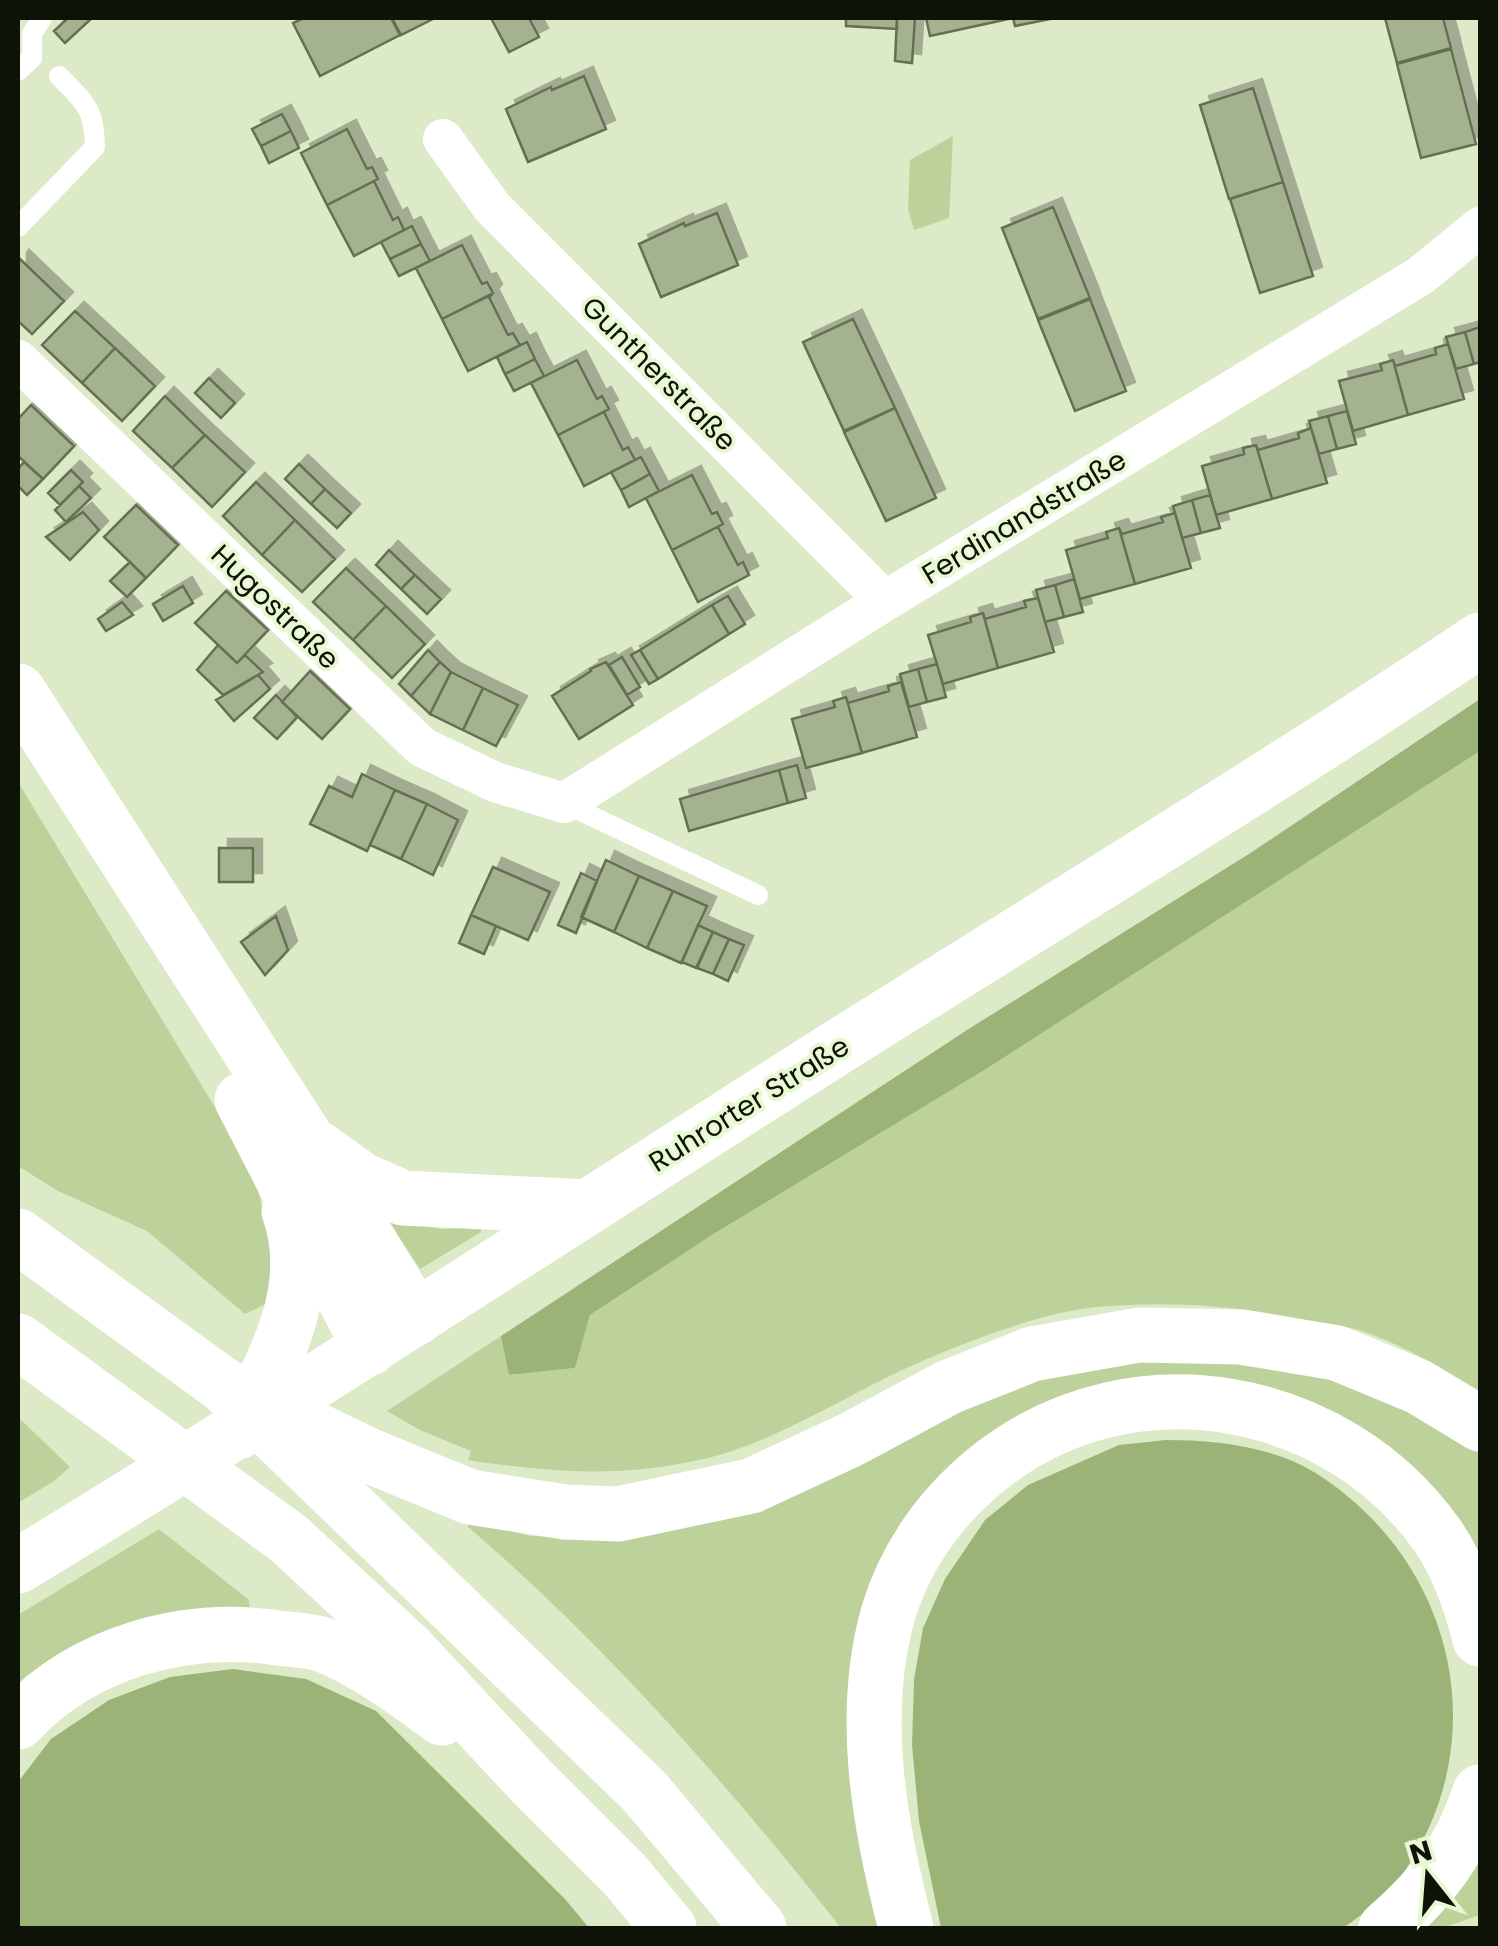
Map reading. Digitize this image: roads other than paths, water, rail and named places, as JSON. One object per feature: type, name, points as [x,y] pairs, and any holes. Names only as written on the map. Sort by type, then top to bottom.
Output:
[{"type":"main road","name":"Ruhrorter Straße","points":[[18,1566],[214,1391],[370,1348],[1314,750],[1480,640]]},
{"type":"main road","points":[[18,692],[284,1134],[370,1348]]},
{"type":"main road","points":[[18,729],[284,1134],[416,1318]]},
{"type":"main road","points":[[284,1134],[362,1180],[403,1198],[587,1207]]},
{"type":"main road","points":[[214,1391],[282,1348],[293,1310],[298,1262],[284,1134]]},
{"type":"main road","points":[[18,1236],[214,1391],[349,1469],[470,1497],[565,1512],[618,1514],[751,1486],[852,1440],[949,1388],[1032,1354],[1138,1335],[1241,1337],[1336,1354],[1418,1387],[1480,1424]]},
{"type":"main road","points":[[18,1341],[289,1540],[408,1650],[625,1875],[669,1928]]},
{"type":"main road","points":[[906,1928],[884,1842],[875,1748],[877,1670],[888,1613],[918,1545],[964,1486],[1022,1442],[1084,1414],[1138,1402],[1250,1408],[1332,1440],[1390,1480],[1438,1536],[1468,1595],[1480,1640]]},
{"type":"main road","points":[[349,1469],[645,1792],[759,1928]]},
{"type":"main road","points":[[18,1722],[38,1700],[103,1661],[171,1638],[247,1633],[322,1644],[396,1685],[530,1780]]},
{"type":"main road","points":[[1386,1928],[1418,1900],[1460,1845],[1480,1792]]},
{"type":"street","name":"Guntherstraße","points":[[442,139],[492,207],[885,602]]},
{"type":"street","name":"Ferdinandstraße","points":[[564,803],[1420,276],[1480,227]]},
{"type":"street","name":"Hugostraße","points":[[18,360],[422,747],[495,782],[564,803]]},
{"type":"lane","points":[[18,72],[32,58],[32,34],[42,18]]},
{"type":"lane","points":[[18,228],[94,147],[94,122],[86,105],[58,76]]},
{"type":"lane","points":[[564,803],[758,895]]}]
